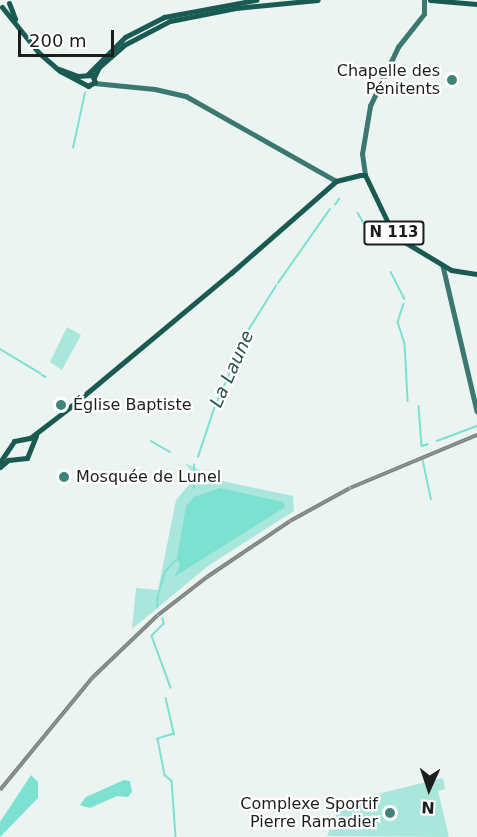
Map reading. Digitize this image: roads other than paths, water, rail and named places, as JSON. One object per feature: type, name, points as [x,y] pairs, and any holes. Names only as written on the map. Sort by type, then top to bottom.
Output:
[{"type":"main road","points":[[48,61],[78,73],[94,67],[125,37],[164,17],[256,0]]},
{"type":"main road","points":[[92,79],[97,69],[124,45],[164,23],[282,1],[318,0]]},
{"type":"main road","points":[[0,464],[27,458],[30,446],[55,419],[337,182],[365,178],[362,154],[370,106],[398,47],[424,14],[424,0]]},
{"type":"main road","points":[[430,0],[477,4]]},
{"type":"main road","points":[[15,19],[9,1],[1,7],[15,19],[48,61],[59,69],[92,79],[186,96],[337,182]]},
{"type":"main road","points":[[92,79],[94,67]]},
{"type":"main road","name":"N 113","points":[[365,178],[395,234],[443,266],[448,272],[477,273]]},
{"type":"main road","points":[[448,272],[477,411]]},
{"type":"main road","points":[[0,464],[14,441],[23,440],[55,419]]},
{"type":"main road","points":[[23,440],[30,446]]},
{"type":"main road","points":[[9,451],[15,459]]},
{"type":"waterway","points":[[73,148],[85,93]]},
{"type":"waterway","name":"La Laune","points":[[335,205],[339,199]]},
{"type":"waterway","name":"La Laune","points":[[278,283],[330,209]]},
{"type":"waterway","points":[[358,213],[369,231]]},
{"type":"waterway","points":[[371,234],[377,242]]},
{"type":"waterway","points":[[391,272],[405,299]]},
{"type":"waterway","name":"La Laune","points":[[198,457],[214,409],[249,329],[276,286]]},
{"type":"waterway","points":[[404,304],[398,322],[405,343],[408,401]]},
{"type":"waterway","points":[[0,349],[40,373]]},
{"type":"waterway","points":[[42,375],[46,377]]},
{"type":"waterway","points":[[419,406],[422,446],[428,444]]},
{"type":"waterway","points":[[437,441],[477,426]]},
{"type":"waterway","points":[[151,441],[170,452]]},
{"type":"waterway","points":[[423,460],[431,499]]},
{"type":"waterway","name":"La Laune","points":[[194,465],[194,488]]},
{"type":"waterway","name":"La Laune","points":[[159,592],[165,572],[176,560]]},
{"type":"waterway","name":"La Laune","points":[[157,608],[158,595]]},
{"type":"waterway","name":"La Laune","points":[[163,618],[164,624],[152,636],[171,688]]},
{"type":"waterway","name":"La Laune","points":[[166,698],[174,734],[158,739],[165,775],[172,781],[176,837]]},
{"type":"railway","points":[[0,790],[92,678],[158,615],[207,577],[290,521],[350,488],[477,435]]},
{"type":"place","name":"Chapelle des Pénitents","points":[[452,80]]},
{"type":"place","name":"Église Baptiste","points":[[61,405]]},
{"type":"place","name":"Mosquée de Lunel","points":[[64,477]]},
{"type":"place","name":"Complexe Sportif Pierre Ramadier","points":[[390,813]]}]
